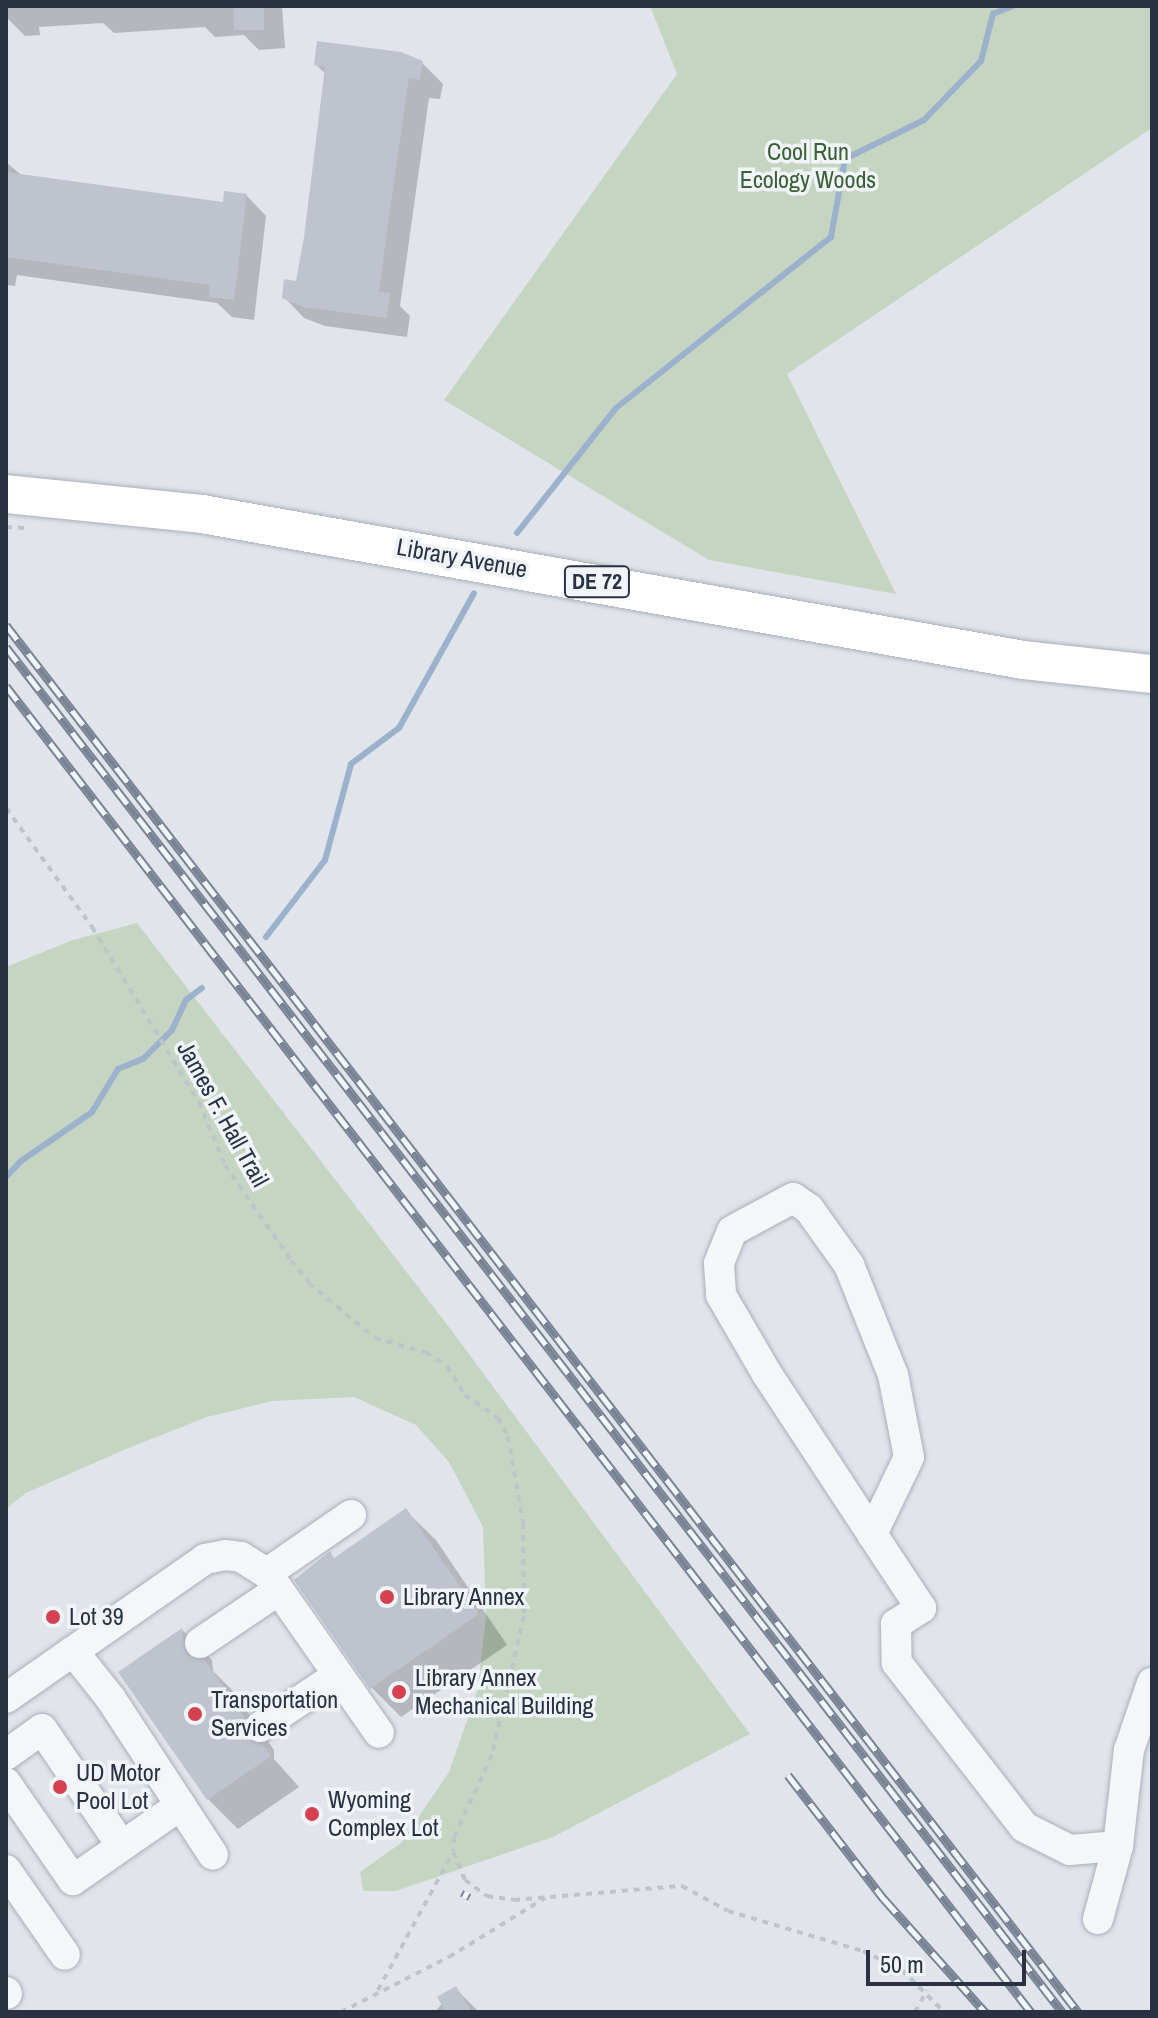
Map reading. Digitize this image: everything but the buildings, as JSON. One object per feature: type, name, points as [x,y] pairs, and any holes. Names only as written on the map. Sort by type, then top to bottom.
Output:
[{"type":"main road","name":"Library Avenue","points":[[23,495],[351,538],[1023,660],[1152,674]]},
{"type":"street","points":[[872,1534],[909,1457],[893,1375],[849,1265],[809,1209],[793,1198],[732,1231],[719,1264],[721,1295],[872,1534],[921,1608],[896,1624],[897,1663],[1024,1827],[1070,1850],[1118,1846]]},
{"type":"street","points":[[200,1643],[351,1515]]},
{"type":"street","points":[[6,1698],[205,1559],[241,1557],[272,1582],[379,1733]]},
{"type":"street","points":[[73,1651],[111,1699],[213,1855]]},
{"type":"street","points":[[260,1727],[337,1676]]},
{"type":"street","points":[[1098,1919],[1118,1846],[1129,1750],[1152,1683]]},
{"type":"street","points":[[6,1755],[42,1729],[121,1845]]},
{"type":"street","points":[[6,1783],[73,1880],[181,1805]]},
{"type":"street","points":[[6,1870],[65,1955]]},
{"type":"path","name":"James F. Hall Trail","points":[[6,808],[92,927],[199,1102],[225,1165],[309,1283],[375,1338],[426,1352],[447,1366],[465,1395],[498,1418],[508,1436],[523,1523],[524,1616],[492,1755],[454,1837],[453,1852],[376,1992]]},
{"type":"path","points":[[453,1852],[465,1880],[487,1896],[514,1900],[682,1886],[728,1911],[863,1951],[927,1990],[944,2012]]},
{"type":"path","points":[[341,2012],[449,1957],[547,1897]]},
{"type":"path","points":[[915,2012],[927,1990]]},
{"type":"green space","name":"Cool Run Ecology Woods","points":[[650,6],[1152,6],[1152,128],[787,374],[896,594],[709,560],[444,400],[677,74]]},
{"type":"green space","points":[[137,923],[449,1327],[750,1734],[553,1837],[396,1891],[363,1891],[360,1872],[401,1843],[449,1772],[477,1692],[486,1618],[483,1527],[449,1462],[416,1425],[354,1397],[272,1401],[207,1417],[126,1449],[26,1493],[6,1509],[6,967],[73,940]]},
{"type":"waterway","points":[[517,533],[616,408],[831,237],[845,159],[924,120],[981,61],[993,14],[1013,6]]},
{"type":"waterway","points":[[266,937],[325,860],[351,764],[399,728],[474,593]]},
{"type":"waterway","points":[[6,1177],[21,1161],[92,1112],[118,1069],[143,1059],[172,1030],[186,1000],[202,988]]},
{"type":"railway","points":[[6,625],[1078,2012]]},
{"type":"railway","points":[[6,647],[1062,2012]]},
{"type":"railway","points":[[6,686],[1031,2012]]},
{"type":"railway","points":[[788,1775],[884,1899],[985,2012]]},
{"type":"railway","points":[[464,1898],[467,1892]]},
{"type":"place","name":"Library Annex","points":[[387,1597]]},
{"type":"place","name":"Lot 39","points":[[53,1617]]},
{"type":"place","name":"Library Annex Mechanical Building","points":[[399,1692]]},
{"type":"place","name":"Transportation Services","points":[[195,1714]]},
{"type":"place","name":"UD Motor Pool Lot","points":[[60,1787]]},
{"type":"place","name":"Wyoming Complex Lot","points":[[312,1814]]}]
